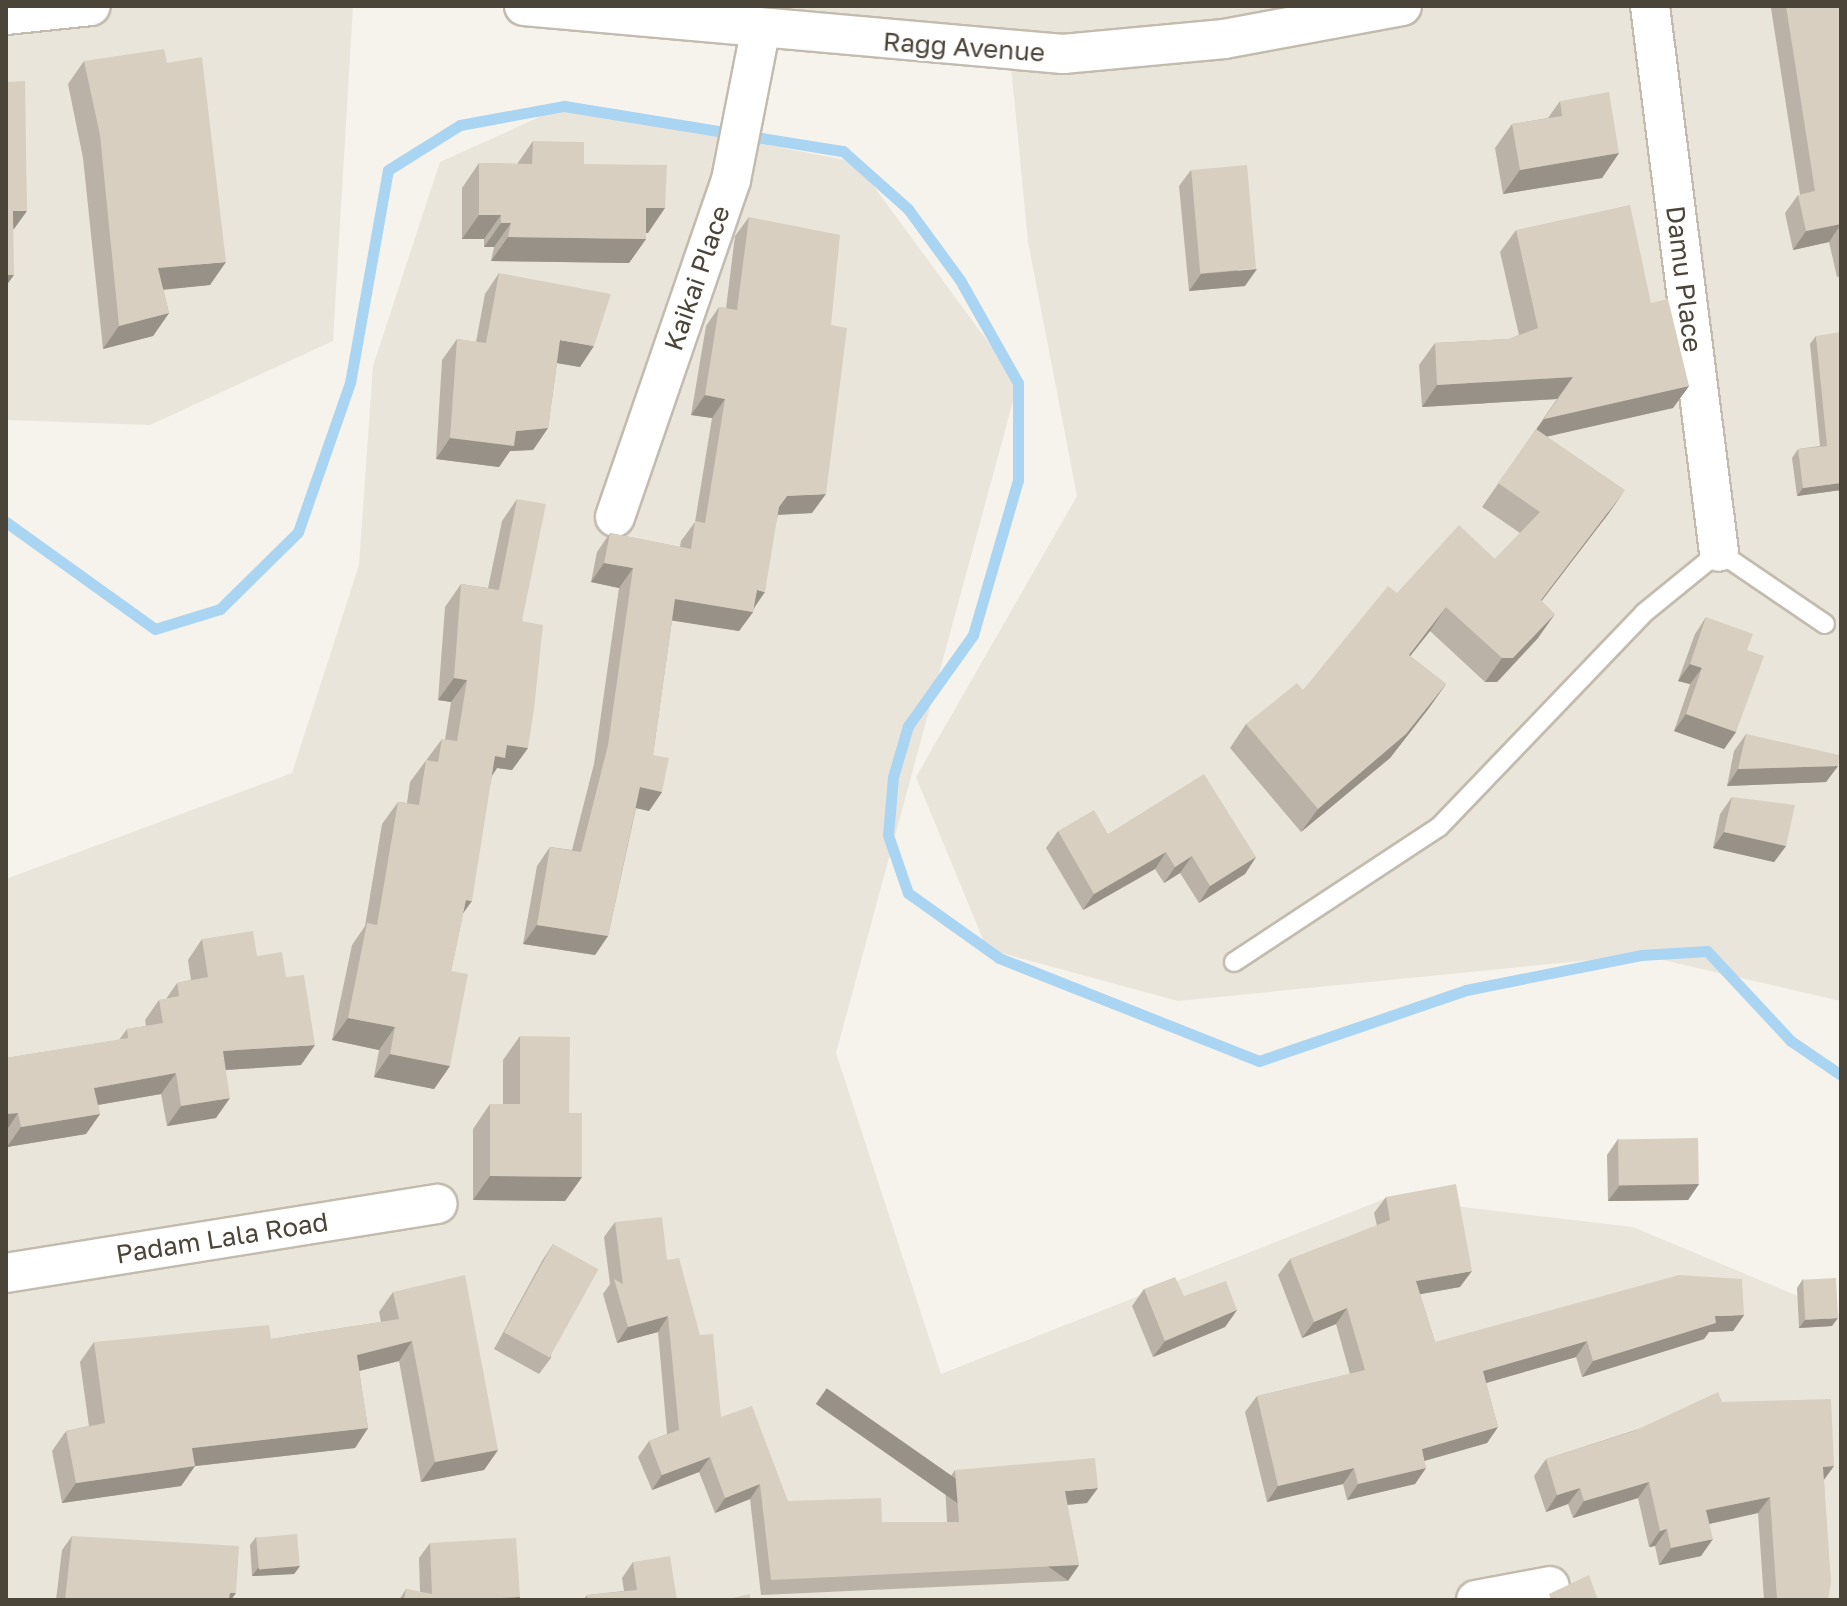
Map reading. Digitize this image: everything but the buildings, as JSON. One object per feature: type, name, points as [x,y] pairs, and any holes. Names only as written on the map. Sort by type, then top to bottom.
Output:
[{"type":"street","points":[[6,15],[91,6]]},
{"type":"street","name":"Ragg Avenue","points":[[524,6],[760,32],[1063,54],[1224,39],[1402,6]]},
{"type":"street","name":"Damu Place","points":[[1650,6],[1719,552]]},
{"type":"street","name":"Kaikai Place","points":[[615,517],[731,180],[760,32]]},
{"type":"street","name":"Padam Lala Road","points":[[6,1273],[438,1204]]},
{"type":"street","points":[[1476,1600],[1550,1586]]},
{"type":"lane","points":[[1234,962],[1439,827],[1644,613],[1719,552],[1825,624]]},
{"type":"shaded area","points":[[6,6],[353,6],[333,341],[150,425],[6,420]]},
{"type":"shaded area","points":[[550,6],[1841,6],[1841,1001],[1641,955],[1178,1001],[987,949],[916,777],[1077,496],[1028,242],[1008,35]]},
{"type":"shaded area","points":[[564,106],[856,162],[1018,383],[836,1053],[941,1374],[1387,1198],[1633,1227],[1841,1314],[1841,1600],[6,1600],[6,879],[292,773],[359,565],[373,366],[440,162]]},
{"type":"waterway","points":[[6,522],[155,629],[220,609],[298,532],[350,383],[388,170],[460,125],[564,106],[843,151],[908,209],[960,280],[1018,383],[1018,480],[973,635],[908,726],[893,777],[888,835],[908,893],[999,958],[1259,1061],[1466,990],[1641,955],[1707,951],[1791,1041],[1841,1075]]}]
